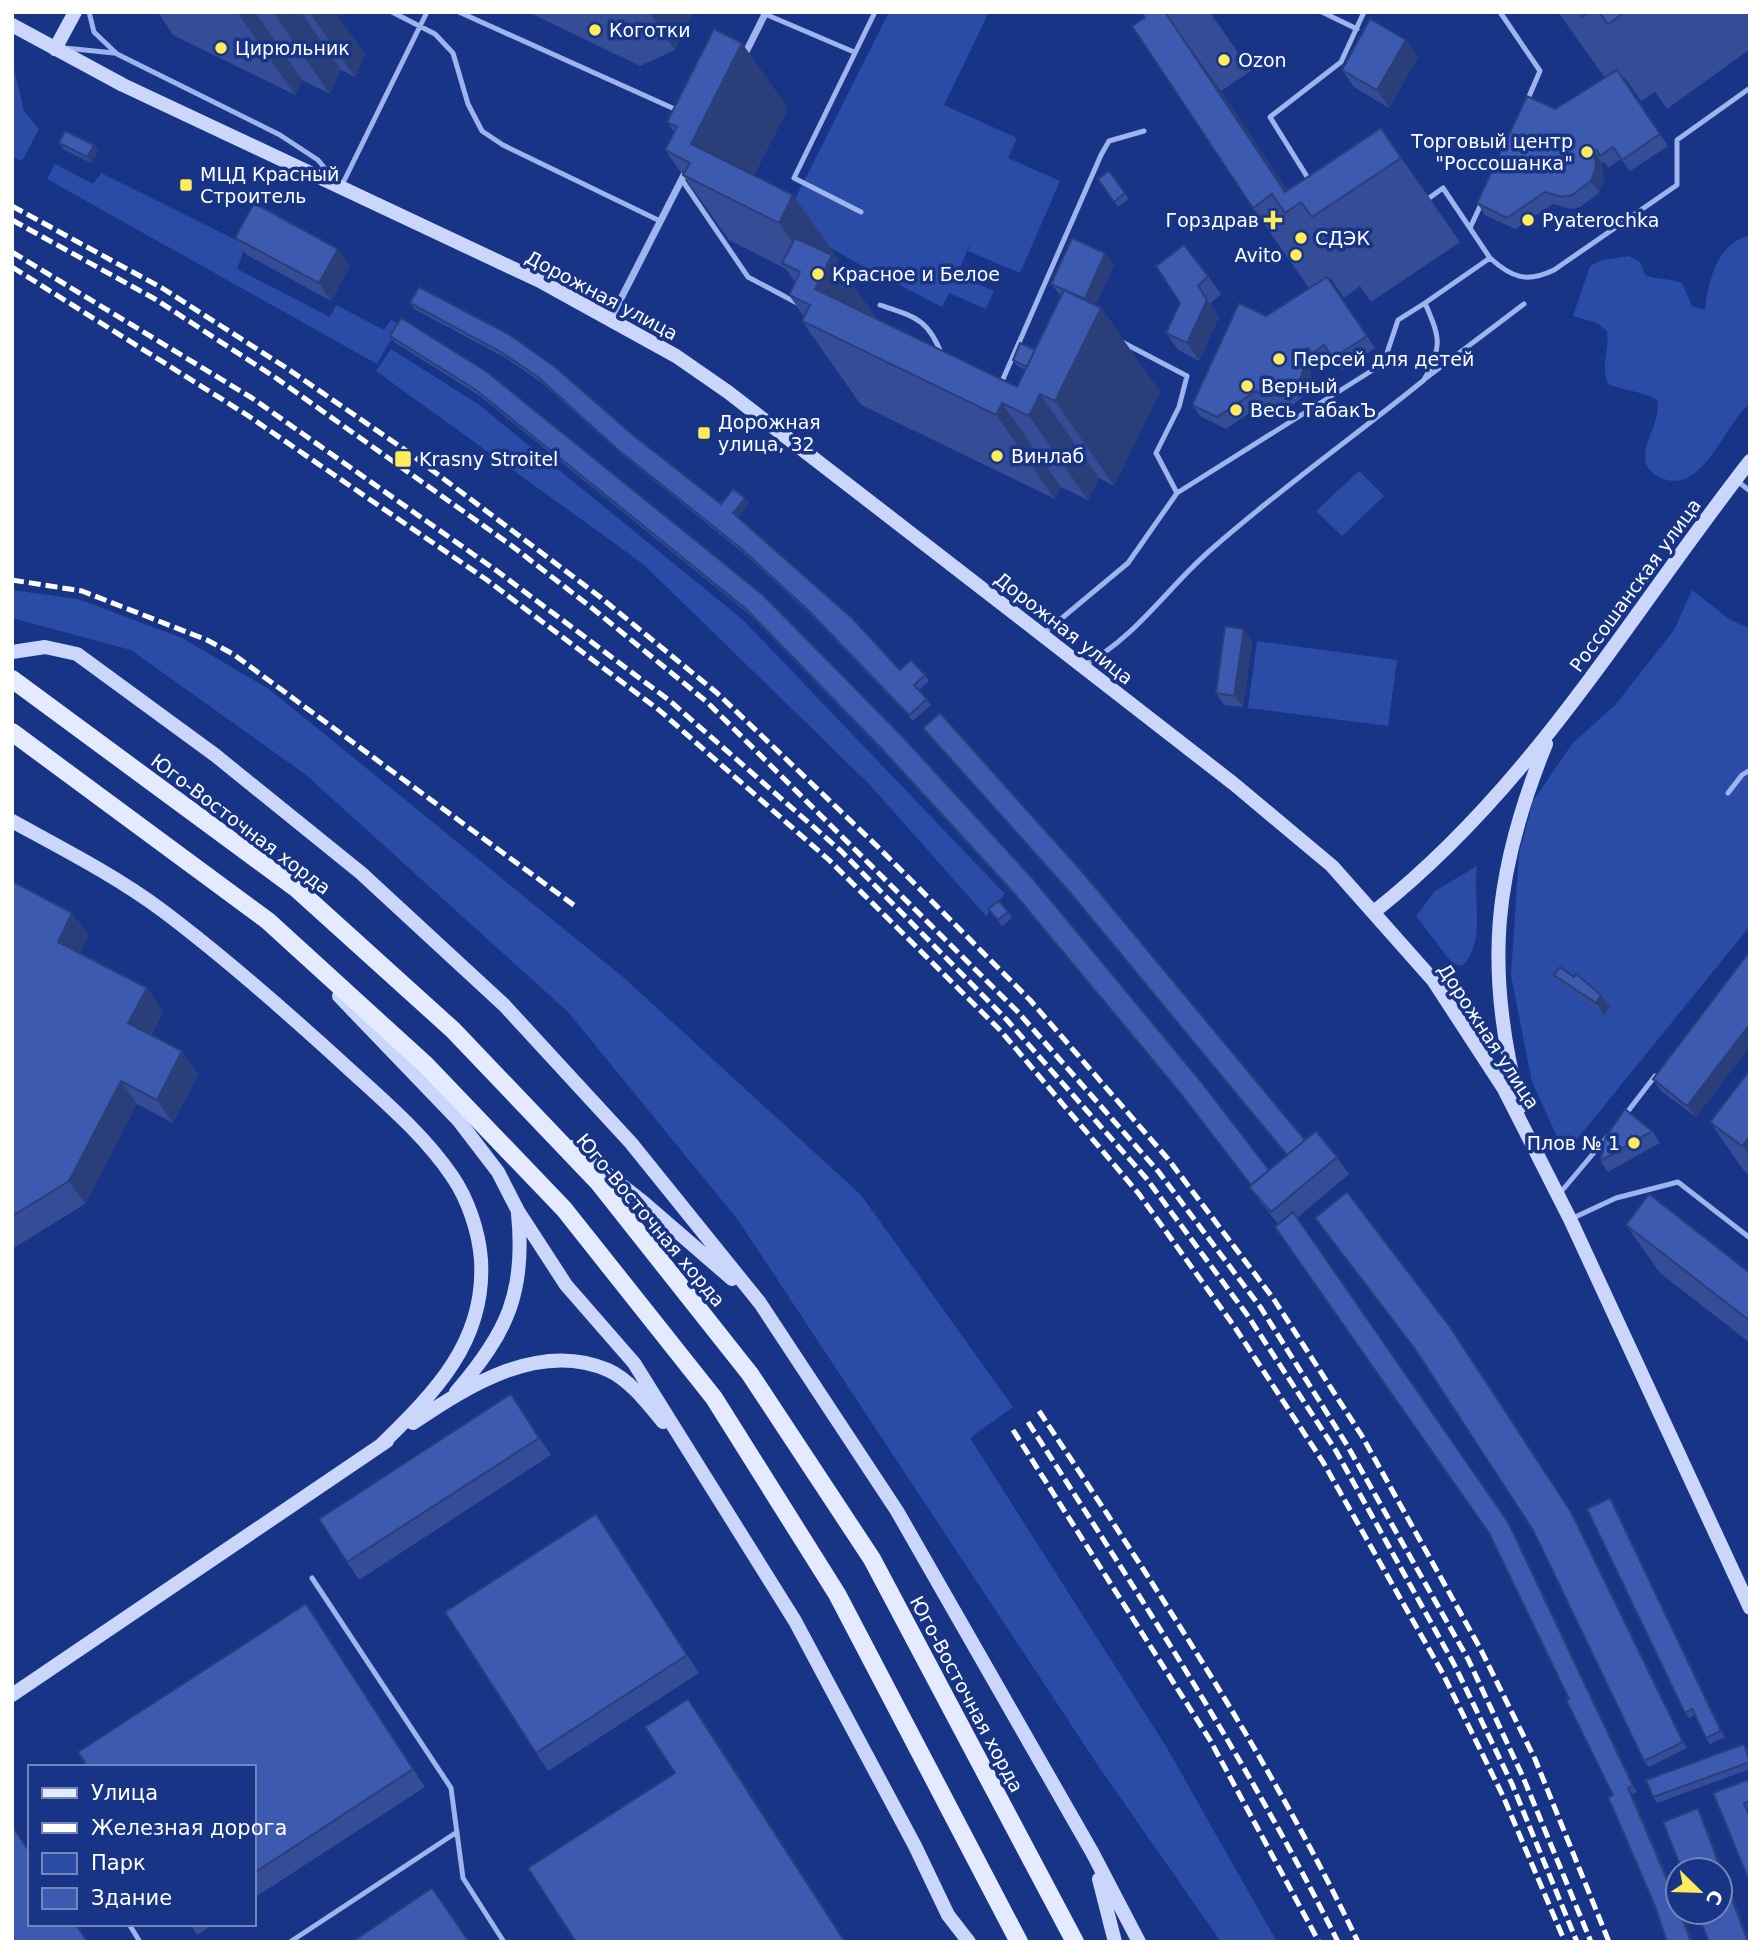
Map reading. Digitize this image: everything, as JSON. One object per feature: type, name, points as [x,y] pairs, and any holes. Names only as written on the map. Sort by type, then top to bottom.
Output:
[{"type":"main road","name":"Юго-Восточная хорда","points":[[12,679],[297,889],[453,1031],[598,1182],[750,1374],[865,1547],[1075,1942]]},
{"type":"main road","points":[[12,732],[268,921],[426,1065],[564,1209],[714,1398],[837,1594],[1019,1942]]},
{"type":"street","points":[[55,49],[75,12]]},
{"type":"street","points":[[740,64],[765,13]]},
{"type":"street","name":"Дорожная улица","points":[[12,25],[55,49],[611,318],[728,392],[1234,784],[1322,858],[1375,911],[1452,1007],[1525,1128],[1570,1219],[1750,1608]]},
{"type":"street","points":[[611,318],[693,158]]},
{"type":"street","name":"Россошанская улица","points":[[1375,911],[1440,857],[1552,730],[1750,461]]},
{"type":"street","points":[[12,652],[53,648],[91,662],[215,755],[361,873],[504,1005],[631,1143],[760,1303],[897,1511],[1091,1852],[1139,1942]]},
{"type":"street","name":"Россошанская улица","points":[[1525,1128],[1500,1020],[1497,952],[1509,849],[1526,794],[1552,730]]},
{"type":"street","points":[[12,821],[90,864],[162,910],[256,986],[406,1121],[453,1177],[475,1224],[481,1261],[478,1299],[469,1335],[449,1374],[381,1445]]},
{"type":"street","points":[[268,921],[459,1121],[498,1172],[518,1211],[566,1285],[634,1363],[795,1621],[915,1846],[962,1942]]},
{"type":"street","points":[[538,1120],[643,1202],[760,1303]]},
{"type":"street","points":[[450,1398],[483,1361],[503,1329],[516,1292],[522,1254],[518,1211]]},
{"type":"street","points":[[12,1695],[450,1398],[522,1364],[566,1361],[608,1371],[639,1394],[689,1452]]},
{"type":"street","points":[[1091,1852],[1115,1942]]},
{"type":"street","points":[[948,1915],[969,1942]]},
{"type":"lane","points":[[89,12],[94,32],[117,54]]},
{"type":"lane","points":[[392,12],[435,34],[453,53],[468,104],[482,131],[503,145],[660,221]]},
{"type":"lane","points":[[55,49],[77,47],[117,54],[280,135],[318,160],[341,187],[427,12]]},
{"type":"lane","points":[[459,12],[684,114]]},
{"type":"lane","points":[[861,212],[794,178],[875,12]]},
{"type":"lane","points":[[1322,12],[1357,29]]},
{"type":"lane","points":[[1318,195],[1270,117],[1341,62],[1364,12]]},
{"type":"lane","points":[[1500,12],[1540,71],[1524,107]]},
{"type":"lane","points":[[765,13],[854,52]]},
{"type":"lane","points":[[1420,204],[1443,188],[1490,258],[1505,272],[1521,279],[1538,278],[1554,270],[1677,186],[1677,140],[1750,88]]},
{"type":"lane","points":[[999,388],[1101,155],[1109,141],[1144,131]]},
{"type":"lane","points":[[682,180],[748,277],[799,304]]},
{"type":"lane","points":[[1470,228],[1486,192]]},
{"type":"lane","points":[[1042,635],[1128,563],[1177,494],[1376,368],[1387,353],[1398,320],[1490,258]]},
{"type":"lane","points":[[1424,380],[1437,356],[1439,337],[1425,303]]},
{"type":"lane","points":[[1081,666],[1111,650],[1211,548],[1524,304]]},
{"type":"lane","points":[[880,305],[925,324],[937,338],[942,355],[951,364]]},
{"type":"lane","points":[[1114,338],[1187,376],[1179,407],[1156,453],[1177,494]]},
{"type":"lane","points":[[987,383],[1010,393]]},
{"type":"lane","points":[[1735,480],[1750,491]]},
{"type":"lane","points":[[1728,793],[1742,775],[1750,770]]},
{"type":"lane","points":[[1558,1195],[1659,1071]]},
{"type":"lane","points":[[1570,1219],[1616,1198],[1678,1182],[1750,1238]]},
{"type":"lane","points":[[312,1578],[451,1788],[463,1878],[504,1942]]},
{"type":"lane","points":[[290,1942],[457,1832]]},
{"type":"lane","points":[[130,1926],[140,1942]]},
{"type":"green space","points":[[889,12],[989,12],[944,105],[1017,138],[1008,158],[1060,181],[1020,273],[968,251],[972,239],[957,275],[994,291],[986,309],[949,293],[942,307],[784,221]]},
{"type":"green space","points":[[12,60],[24,111],[39,129],[22,161],[12,157]]},
{"type":"green space","points":[[55,164],[93,184],[101,173],[246,245],[237,269],[330,317],[336,305],[384,330],[391,320],[400,324],[377,364],[47,179]]},
{"type":"green space","points":[[1750,235],[1750,404],[1740,413],[1701,468],[1689,477],[1676,481],[1661,478],[1648,468],[1645,455],[1657,416],[1657,400],[1608,384],[1605,370],[1607,331],[1597,323],[1573,316],[1590,266],[1602,260],[1629,256],[1640,262],[1645,275],[1682,283],[1692,306],[1705,310],[1712,276],[1722,255],[1729,246]]},
{"type":"green space","points":[[391,349],[478,404],[743,620],[1005,894],[986,916],[870,785],[643,564],[376,371]]},
{"type":"green space","points":[[1359,471],[1384,496],[1342,536],[1316,511]]},
{"type":"green space","points":[[12,590],[78,599],[182,638],[269,689],[623,977],[861,1195],[1013,1407],[970,1438],[1167,1748],[1277,1942],[1221,1942],[1099,1767],[738,1220],[568,1012],[305,774],[131,650],[12,618]]},
{"type":"green space","points":[[1692,590],[1729,619],[1750,629],[1750,926],[1565,1154],[1532,1082],[1511,975],[1519,854],[1533,801],[1572,744],[1616,704],[1674,630]]},
{"type":"green space","points":[[1257,641],[1397,660],[1388,726],[1248,708]]},
{"type":"green space","points":[[1477,866],[1476,932],[1470,956],[1462,966],[1452,963],[1416,916],[1435,891]]},
{"type":"building","points":[[1142,12],[1165,12],[1285,192],[1381,128],[1401,158],[1312,217],[1301,202],[1285,213],[1272,194],[1253,208],[1132,26],[1145,18]]},
{"type":"building","points":[[1599,12],[1625,12],[1608,24]]},
{"type":"building","points":[[1370,19],[1406,40],[1377,90],[1342,70]]},
{"type":"building","points":[[714,29],[742,43],[691,144],[793,195],[779,223],[683,175],[690,163],[665,150],[677,127],[667,122]]},
{"type":"building","name":"Торговый центр \"Россошанка\"","points":[[1617,70],[1660,134],[1622,160],[1613,147],[1600,156],[1597,150],[1594,152],[1596,167],[1591,181],[1572,195],[1562,197],[1545,192],[1507,218],[1477,203],[1527,96],[1555,109]]},
{"type":"building","points":[[65,131],[94,145],[87,157],[59,143]]},
{"type":"building","points":[[1109,171],[1125,193],[1114,202],[1098,179]]},
{"type":"building","points":[[254,203],[338,249],[319,283],[235,238]]},
{"type":"building","points":[[795,238],[832,255],[815,289],[1017,387],[1064,290],[1101,308],[1055,401],[1040,394],[1029,416],[1002,403],[996,415],[802,321],[810,305],[789,295],[800,272],[782,263]]},
{"type":"building","points":[[1072,238],[1105,253],[1085,299],[1051,284]]},
{"type":"building","points":[[1184,245],[1208,276],[1198,286],[1207,300],[1187,343],[1166,333],[1180,303],[1156,266]]},
{"type":"building","name":"Персей для детей","points":[[1327,277],[1367,336],[1333,358],[1324,345],[1312,354],[1308,348],[1301,353],[1304,369],[1299,382],[1282,395],[1263,396],[1256,391],[1217,417],[1192,405],[1239,303],[1266,316]]},
{"type":"building","points":[[419,287],[510,335],[555,367],[633,435],[721,504],[733,489],[745,498],[733,513],[853,619],[900,670],[911,660],[925,675],[914,685],[927,699],[909,715],[808,610],[744,551],[616,448],[538,377],[501,352],[410,303]]},
{"type":"building","points":[[401,318],[487,372],[763,595],[902,736],[1033,879],[1198,1078],[1269,1170],[1251,1185],[1178,1090],[1013,892],[881,748],[746,609],[476,390],[390,336]]},
{"type":"building","points":[[1020,343],[1035,350],[1027,367],[1013,360]]},
{"type":"building","points":[[1225,626],[1244,629],[1234,696],[1216,693]]},
{"type":"building","points":[[940,713],[1085,875],[1305,1140],[1287,1155],[1068,890],[923,728]]},
{"type":"building","points":[[12,881],[72,913],[58,942],[147,988],[128,1023],[182,1051],[157,1100],[121,1081],[69,1181],[12,1216]]},
{"type":"building","points":[[999,901],[1008,912],[998,920],[988,909]]},
{"type":"building","points":[[1750,951],[1750,1024],[1687,1106],[1653,1079]]},
{"type":"building","points":[[1560,967],[1574,977],[1576,974],[1601,995],[1596,1003],[1554,975]]},
{"type":"building","points":[[1750,1070],[1750,1136],[1742,1146],[1710,1122]]},
{"type":"building","points":[[1625,1109],[1652,1131],[1600,1161],[1605,1138]]},
{"type":"building","points":[[1316,1131],[1337,1157],[1271,1212],[1249,1187]]},
{"type":"building","points":[[1347,1192],[1450,1327],[1571,1512],[1683,1742],[1644,1761],[1533,1530],[1415,1349],[1315,1218]]},
{"type":"building","points":[[1649,1194],[1750,1273],[1750,1321],[1626,1225]]},
{"type":"building","points":[[1293,1212],[1508,1522],[1633,1786],[1628,1788],[1664,1872],[1664,1926],[1685,1926],[1691,1942],[1667,1942],[1655,1906],[1608,1797],[1613,1795],[1489,1533],[1275,1227]]},
{"type":"building","points":[[511,1394],[539,1438],[347,1562],[319,1519]]},
{"type":"building","points":[[1610,1498],[1721,1731],[1706,1738],[1692,1709],[1685,1713],[1587,1509]]},
{"type":"building","points":[[596,1514],[687,1655],[536,1753],[445,1612]]},
{"type":"building","points":[[306,1604],[413,1769],[256,1872],[256,1765],[87,1765],[78,1752]]},
{"type":"building","points":[[688,1699],[845,1942],[576,1942],[528,1868],[675,1773],[645,1727]]},
{"type":"building","points":[[1744,1744],[1750,1762],[1653,1797],[1646,1780]]},
{"type":"building","points":[[1750,1779],[1750,1801],[1744,1803],[1750,1817],[1750,1883],[1713,1793]]},
{"type":"building","points":[[1698,1808],[1716,1856],[1676,1856],[1663,1822]]},
{"type":"building","points":[[12,1826],[28,1850],[28,1926],[77,1926],[87,1942],[12,1942]]},
{"type":"building","points":[[432,1888],[469,1942],[352,1942]]},
{"type":"building","points":[[1734,1904],[1748,1942],[1709,1942],[1703,1926],[1734,1926]]},
{"type":"railway","points":[[12,206],[162,288],[285,367],[408,452],[600,597],[717,693],[878,847],[1030,1000],[1168,1159],[1273,1298],[1362,1436],[1480,1648],[1535,1759],[1609,1942]]},
{"type":"railway","points":[[12,220],[155,299],[276,378],[512,546],[592,608],[707,702],[1017,1011],[1158,1171],[1261,1308],[1347,1445],[1468,1659],[1523,1777],[1591,1942]]},
{"type":"railway","points":[[12,252],[252,398],[497,571],[670,701],[841,851],[1007,1020],[1146,1178],[1248,1316],[1336,1451],[1454,1664],[1512,1784],[1577,1942]]},
{"type":"railway","points":[[12,267],[247,415],[487,580],[659,710],[829,860],[1000,1030],[1139,1194],[1234,1326],[1323,1462],[1442,1672],[1503,1796],[1565,1942]]},
{"type":"railway","points":[[12,580],[82,591],[207,640],[233,654],[575,906]]},
{"type":"railway","points":[[1039,1411],[1208,1671],[1287,1805],[1358,1942]]},
{"type":"railway","points":[[1028,1422],[1229,1743],[1267,1808],[1338,1942]]},
{"type":"railway","points":[[1013,1430],[1210,1740],[1319,1942]]},
{"type":"place","name":"Коготки","points":[[595,30]]},
{"type":"place","name":"Цирюльник","points":[[221,48]]},
{"type":"place","name":"Ozon","points":[[1224,60]]},
{"type":"place","name":"Торговый центр \"Россошанка\"","points":[[1587,152]]},
{"type":"place","name":"МЦД Красный Строитель","points":[[186,185]]},
{"type":"place","name":"Горздрав","points":[[1273,220]]},
{"type":"place","name":"Pyaterochka","points":[[1528,220]]},
{"type":"place","name":"СДЭК","points":[[1301,238]]},
{"type":"place","name":"Avito","points":[[1296,255]]},
{"type":"place","name":"Красное и Белое","points":[[818,274]]},
{"type":"place","name":"Персей для детей","points":[[1279,359]]},
{"type":"place","name":"Верный","points":[[1247,386]]},
{"type":"place","name":"Весь ТабакЪ","points":[[1236,410]]},
{"type":"place","name":"Дорожная улица, 32","points":[[704,433]]},
{"type":"place","name":"Винлаб","points":[[997,456]]},
{"type":"place","name":"Krasny Stroitel","points":[[403,459]]},
{"type":"place","name":"Плов № 1","points":[[1634,1143]]}]
